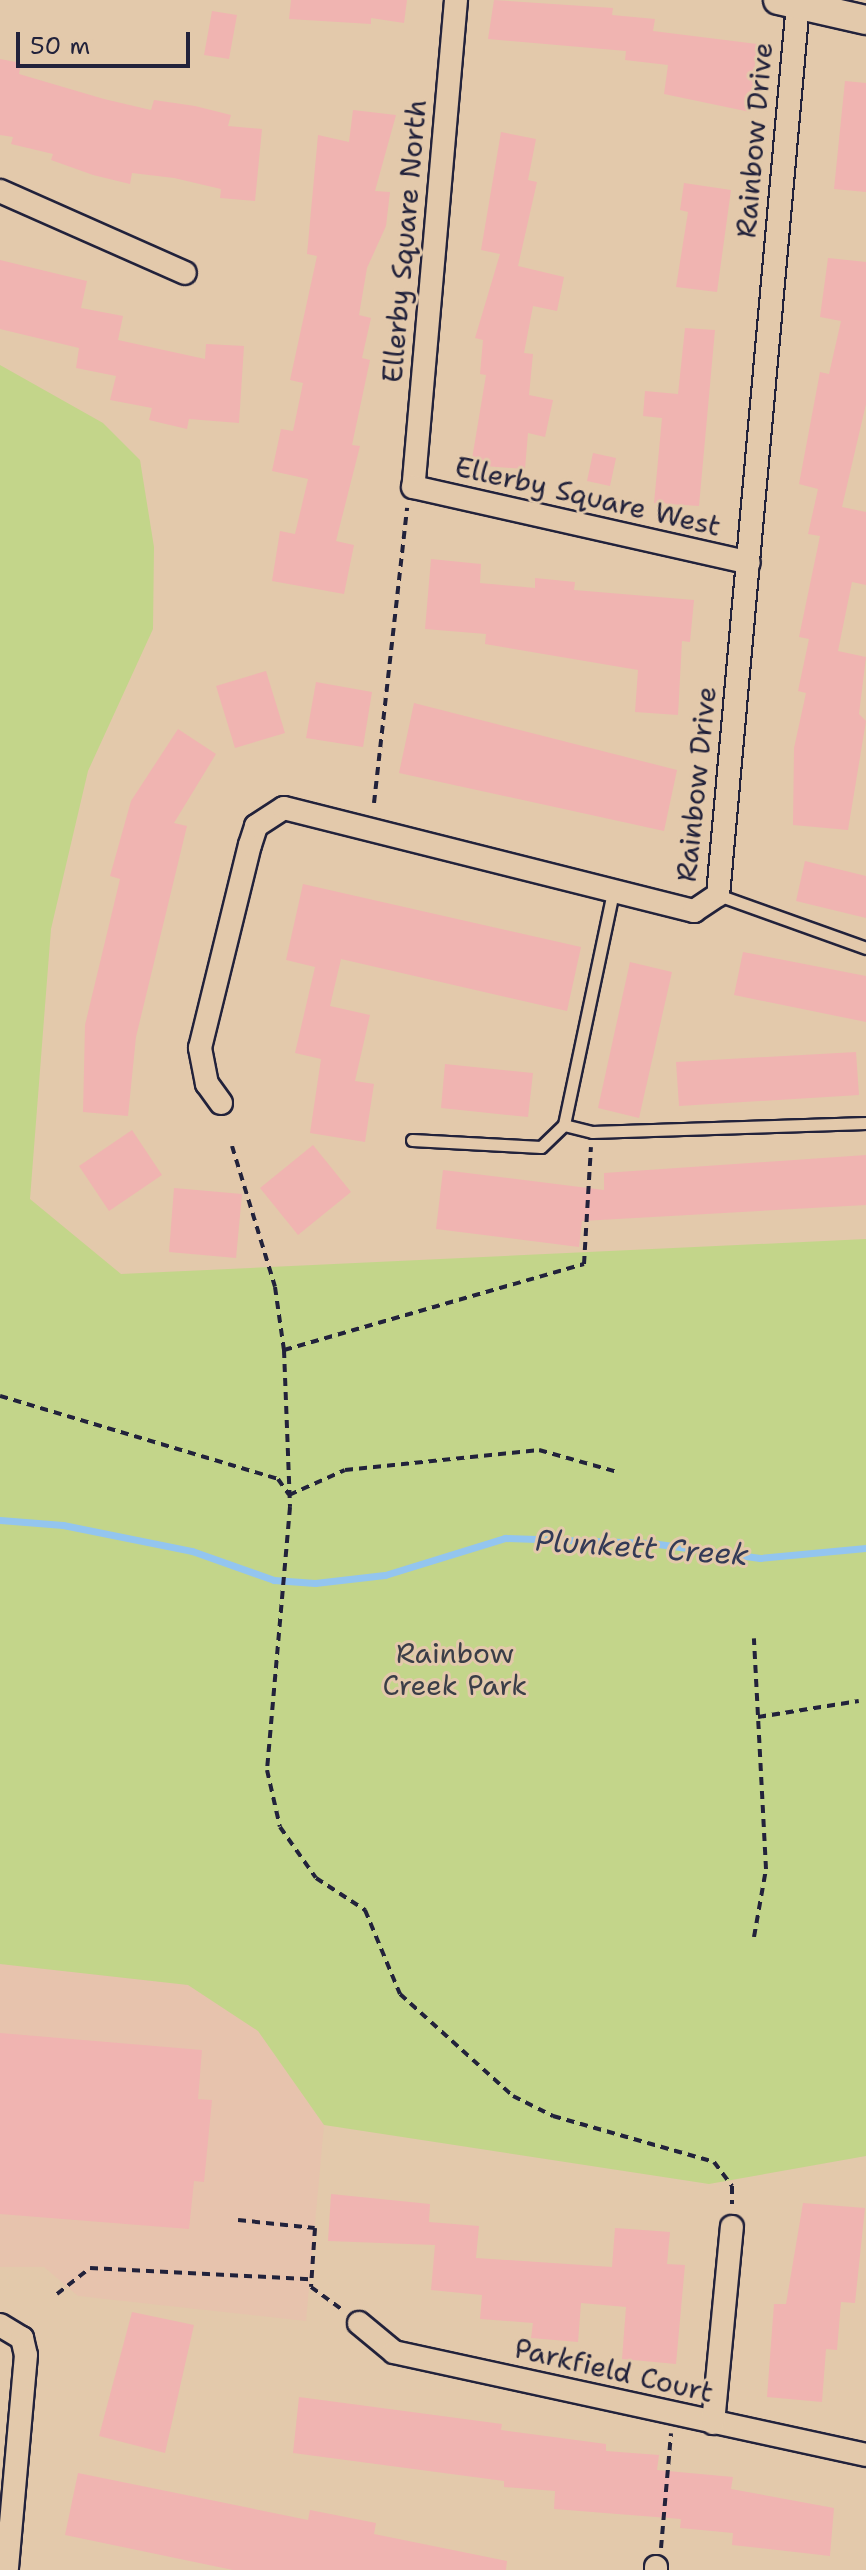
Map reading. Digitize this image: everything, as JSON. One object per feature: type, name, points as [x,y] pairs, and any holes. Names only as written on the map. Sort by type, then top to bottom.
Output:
[{"type":"street","name":"Ellerby Square North","points":[[413,487],[456,0]]},
{"type":"street","points":[[788,2],[866,20]]},
{"type":"street","name":"Rainbow Drive","points":[[221,1103],[207,1084],[200,1048],[250,845],[269,815],[302,811],[344,828],[694,911],[718,895],[749,563],[788,2]]},
{"type":"street","points":[[0,191],[185,273]]},
{"type":"street","name":"Ellerby Square West","points":[[413,487],[749,563]]},
{"type":"street","points":[[713,2423],[732,2227]]},
{"type":"street","name":"Parkfield Court","points":[[359,2323],[394,2352],[866,2455]]},
{"type":"street","points":[[0,2325],[22,2338],[26,2355],[7,2570]]},
{"type":"lane","points":[[412,1140],[541,1147],[564,1125],[613,892]]},
{"type":"lane","points":[[718,895],[866,948]]},
{"type":"lane","points":[[564,1125],[592,1132],[866,1123]]},
{"type":"path","points":[[374,803],[413,487]]},
{"type":"path","points":[[284,1350],[584,1264],[592,1132]]},
{"type":"path","points":[[232,1146],[275,1287],[284,1350],[290,1507],[279,1604],[267,1770],[273,1809],[296,1855],[365,1910],[400,1994],[513,2096],[553,2116],[714,2162],[732,2186],[732,2227]]},
{"type":"path","points":[[0,1396],[249,1469],[278,1479],[289,1495]]},
{"type":"path","points":[[289,1495],[345,1470],[539,1450],[618,1472]]},
{"type":"path","points":[[754,1638],[766,1869],[754,1937]]},
{"type":"path","points":[[758,1717],[859,1701]]},
{"type":"path","points":[[238,2220],[315,2228],[310,2279]]},
{"type":"path","points":[[57,2294],[90,2268],[310,2279],[359,2323]]},
{"type":"path","points":[[657,2565],[673,2415]]},
{"type":"shaded area","points":[[0,1580],[258,2031],[324,2125],[306,2321],[78,2296],[44,2267],[0,2267]]},
{"type":"green space","name":"Rainbow Creek Park","points":[[0,365],[103,423],[140,460],[154,547],[153,629],[88,771],[51,929],[30,1199],[121,1274],[866,1239],[866,2156],[709,2184],[324,2125],[258,2031],[188,1985],[0,1964]]},
{"type":"building","points":[[291,0],[407,0],[404,23],[371,18],[371,24],[289,19]]},
{"type":"building","points":[[494,0],[613,8],[612,15],[655,19],[653,31],[757,44],[750,112],[664,94],[668,65],[625,60],[626,51],[488,39]]},
{"type":"building","points":[[212,11],[237,15],[229,59],[204,55]]},
{"type":"building","points":[[0,59],[21,63],[19,74],[104,99],[151,110],[154,100],[195,106],[231,115],[228,126],[262,129],[255,201],[220,198],[221,189],[174,178],[132,173],[130,184],[51,160],[53,154],[11,144],[13,137],[0,135]]},
{"type":"building","points":[[845,81],[866,83],[866,192],[834,189]]},
{"type":"building","points":[[353,110],[396,115],[375,191],[390,192],[386,226],[367,268],[359,315],[371,318],[362,358],[370,360],[352,445],[360,446],[336,541],[354,545],[344,594],[272,581],[280,531],[295,534],[308,479],[272,471],[281,429],[293,431],[303,383],[290,380],[317,256],[307,254],[318,135],[349,142]]},
{"type":"building","points":[[501,132],[536,139],[528,180],[537,182],[518,266],[564,277],[557,311],[533,306],[524,353],[533,354],[529,395],[553,400],[545,437],[528,433],[525,469],[471,465],[486,375],[480,374],[483,340],[475,338],[500,254],[481,250]]},
{"type":"building","points":[[684,183],[731,190],[717,292],[676,287],[688,212],[680,210]]},
{"type":"building","points":[[828,258],[866,262],[866,404],[842,507],[866,512],[866,585],[852,582],[838,651],[866,657],[859,714],[866,721],[848,830],[793,825],[794,748],[806,693],[798,691],[809,639],[799,637],[820,536],[808,534],[818,489],[799,484],[820,372],[829,374],[841,321],[820,317]]},
{"type":"building","points":[[0,260],[87,281],[81,308],[123,316],[118,340],[205,359],[206,344],[244,346],[239,423],[189,419],[187,429],[149,420],[152,408],[110,400],[116,376],[76,368],[79,348],[0,329]]},
{"type":"building","points":[[685,328],[715,330],[699,506],[654,503],[662,418],[643,416],[645,391],[678,394]]},
{"type":"building","points":[[593,453],[616,458],[610,486],[587,481]]},
{"type":"building","points":[[431,559],[481,564],[480,583],[535,588],[535,578],[575,582],[574,590],[694,600],[690,642],[682,641],[678,715],[635,712],[638,670],[485,644],[486,634],[425,629]]},
{"type":"building","points":[[266,671],[285,733],[235,748],[216,686]]},
{"type":"building","points":[[316,682],[372,692],[363,747],[306,738]]},
{"type":"building","points":[[414,703],[677,770],[664,831],[399,773]]},
{"type":"building","points":[[178,729],[216,754],[174,823],[187,826],[136,1037],[128,1116],[83,1112],[85,1025],[120,879],[110,876],[131,801]]},
{"type":"building","points":[[805,861],[866,876],[866,918],[796,901]]},
{"type":"building","points":[[303,884],[581,947],[567,1011],[341,959],[330,1006],[370,1015],[355,1081],[374,1084],[365,1142],[310,1133],[321,1059],[295,1053],[315,967],[286,960]]},
{"type":"building","points":[[743,952],[866,976],[866,1022],[734,995]]},
{"type":"building","points":[[630,962],[672,972],[639,1118],[598,1108]]},
{"type":"building","points":[[856,1052],[859,1095],[679,1106],[676,1062]]},
{"type":"building","points":[[445,1064],[533,1073],[528,1117],[441,1108]]},
{"type":"building","points":[[132,1130],[162,1175],[109,1211],[79,1166]]},
{"type":"building","points":[[313,1145],[351,1192],[298,1235],[260,1188]]},
{"type":"building","points":[[866,1155],[866,1205],[582,1221],[579,1247],[436,1229],[443,1170],[604,1190],[604,1173]]},
{"type":"building","points":[[174,1188],[242,1194],[236,1258],[169,1252]]},
{"type":"building","points":[[0,2033],[202,2050],[198,2099],[212,2100],[204,2182],[194,2181],[189,2229],[0,2214]]},
{"type":"building","points":[[331,2194],[430,2204],[429,2222],[479,2226],[476,2258],[612,2267],[615,2228],[670,2232],[667,2264],[685,2265],[676,2364],[622,2359],[626,2307],[581,2303],[578,2342],[531,2338],[533,2323],[480,2319],[482,2295],[431,2290],[435,2245],[328,2241]]},
{"type":"building","points":[[803,2203],[865,2208],[855,2303],[841,2302],[837,2350],[826,2349],[822,2402],[767,2397],[774,2304],[786,2304]]},
{"type":"building","points":[[132,2312],[194,2325],[165,2453],[99,2436]]},
{"type":"building","points":[[299,2397],[502,2424],[501,2430],[606,2444],[606,2451],[659,2455],[657,2470],[733,2477],[731,2489],[834,2508],[830,2556],[732,2545],[733,2533],[680,2528],[681,2519],[554,2509],[555,2491],[504,2487],[504,2481],[293,2453]]},
{"type":"building","points":[[78,2473],[308,2520],[310,2510],[376,2523],[374,2534],[507,2561],[506,2570],[233,2570],[65,2535]]},
{"type":"waterway","name":"Plunkett Creek","points":[[0,1520],[63,1525],[192,1551],[274,1580],[315,1583],[385,1575],[505,1538],[651,1543],[760,1558],[866,1548]]}]
